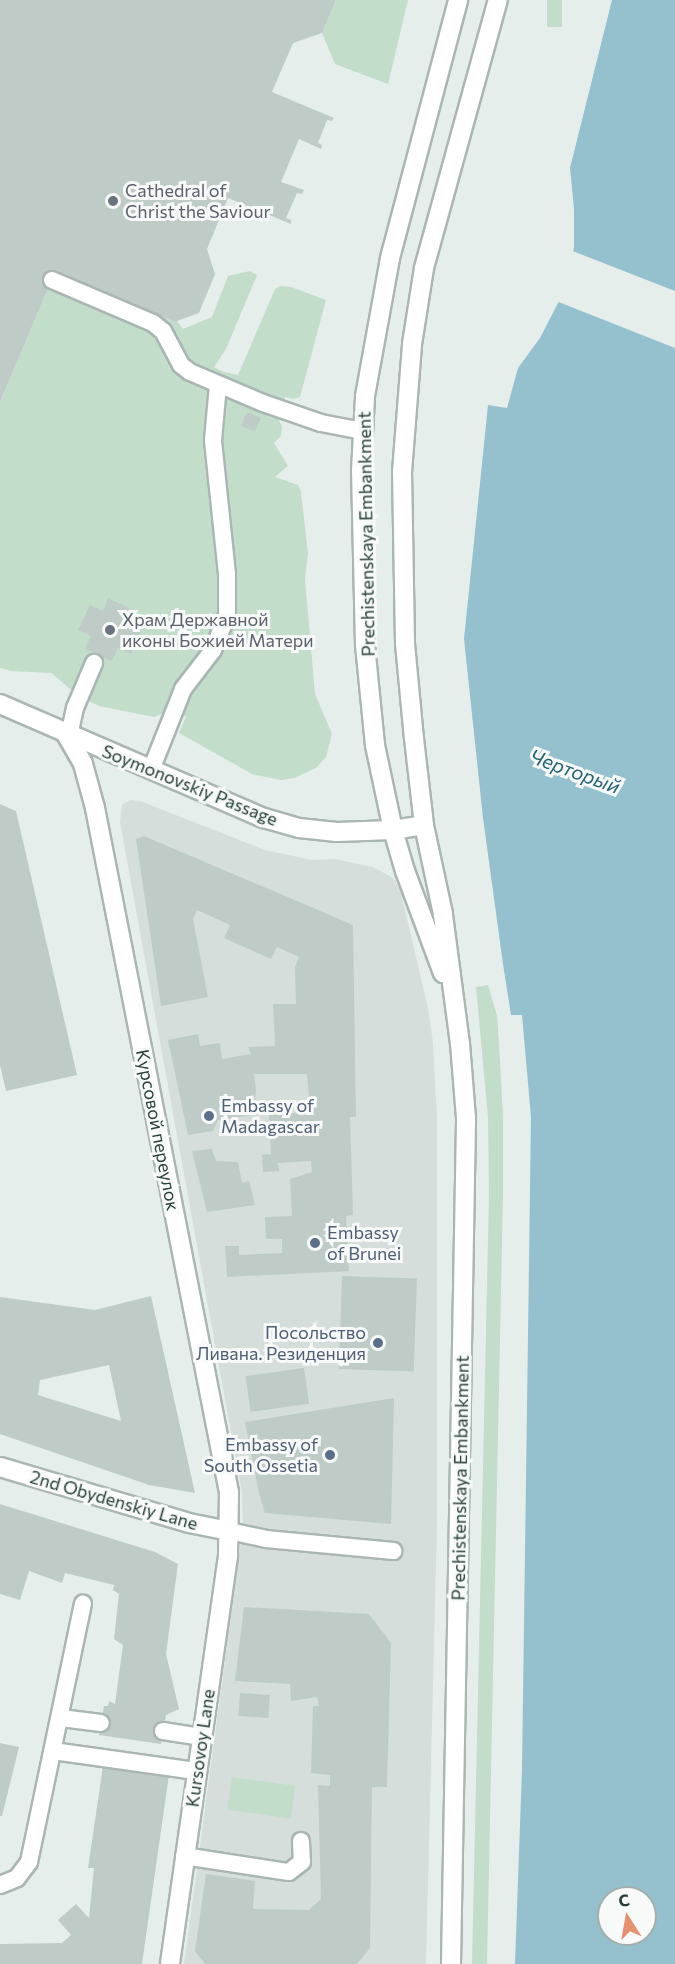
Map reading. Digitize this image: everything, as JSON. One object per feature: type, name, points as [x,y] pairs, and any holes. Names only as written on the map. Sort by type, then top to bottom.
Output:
[{"type":"main road","name":"Prechistenskaya Embankment","points":[[452,994],[418,909],[393,830],[375,745],[366,645],[363,431],[365,396],[390,258],[458,0]]},
{"type":"main road","name":"Prechistenskaya Embankment","points":[[451,1964],[466,1118],[460,1044],[443,914],[424,825],[405,643],[402,472],[412,344],[424,267],[498,0]]},
{"type":"main road","name":"Soymonovskiy Passage","points":[[0,704],[264,818],[299,828],[337,832],[393,830],[424,825]]},
{"type":"main road","name":"Курсовой переулок","points":[[68,735],[83,764],[95,807],[227,1471],[229,1531]]},
{"type":"main road","name":"2nd Obydenskiy Lane","points":[[0,1467],[189,1523],[229,1531]]},
{"type":"main road","name":"Kursovoy Lane","points":[[170,1964],[229,1531]]},
{"type":"lane","points":[[52,280],[153,323],[163,331],[181,365],[218,385],[321,423],[363,431]]},
{"type":"lane","points":[[151,770],[183,688],[213,650],[227,616],[227,574],[213,441],[218,385]]},
{"type":"lane","points":[[68,735],[75,708],[94,663]]},
{"type":"lane","points":[[229,1531],[266,1539],[393,1551]]},
{"type":"lane","points":[[0,1885],[18,1878],[29,1862],[61,1718],[83,1604]]},
{"type":"lane","points":[[61,1718],[101,1723]]},
{"type":"lane","points":[[163,1731],[201,1737]]},
{"type":"lane","points":[[52,1751],[196,1771]]},
{"type":"lane","points":[[184,1856],[289,1872],[302,1862],[301,1840]]},
{"type":"shaded area","points":[[130,800],[140,801],[265,850],[312,860],[335,859],[373,867],[393,878],[400,889],[428,1008],[433,1043],[437,1118],[437,1524],[426,1964],[184,1964],[243,1527],[242,1493],[120,822],[122,805]]},
{"type":"green space","points":[[336,0],[408,0],[388,84],[335,64],[322,33]]},
{"type":"green space","points":[[547,0],[562,0],[562,27],[547,27]]},
{"type":"green space","points":[[250,271],[257,275],[226,349],[214,367],[224,372],[238,375],[275,289],[280,286],[291,287],[326,300],[300,397],[293,399],[285,397],[279,421],[282,426],[281,436],[274,443],[288,466],[275,477],[298,485],[301,492],[308,553],[305,579],[315,694],[332,734],[326,757],[316,768],[294,778],[281,780],[252,774],[179,733],[186,717],[171,710],[154,717],[99,706],[80,697],[51,673],[11,671],[0,668],[0,402],[55,272],[177,321],[183,329],[212,317],[228,276]]},
{"type":"green space","points":[[488,985],[497,1016],[499,1043],[503,1116],[503,1195],[487,1964],[472,1964],[489,1195],[488,1117],[476,987]]},
{"type":"green space","points":[[232,1777],[295,1786],[291,1819],[227,1810]]},
{"type":"water","name":"Черторый","points":[[612,0],[675,0],[675,1964],[515,1964],[522,1769],[531,1117],[522,1015],[511,1015],[503,964],[483,818],[464,639],[488,405],[507,408],[518,368],[540,338],[558,303],[574,248],[574,209],[570,168]]},
{"type":"pier","points":[[570,250],[675,291],[675,348],[556,301]]},
{"type":"building","name":"Cathedral of Christ the Saviour","points":[[0,0],[336,0],[322,33],[293,43],[272,92],[334,118],[332,121],[327,120],[318,143],[322,145],[321,149],[299,139],[281,182],[304,190],[302,194],[297,193],[286,218],[291,220],[291,224],[228,198],[207,249],[215,274],[199,313],[177,321],[55,272],[0,402]]},
{"type":"building","points":[[247,412],[261,418],[255,432],[241,426]]},
{"type":"building","name":"Храм Державной иконы Божией Матери","points":[[108,598],[135,611],[130,623],[142,629],[131,654],[118,648],[112,661],[85,649],[91,636],[78,630],[90,605],[103,611]]},
{"type":"building","points":[[0,804],[16,811],[77,1075],[6,1091],[0,1065]]},
{"type":"building","points":[[144,836],[353,925],[356,1117],[350,1117],[353,1215],[346,1216],[349,1271],[227,1277],[225,1246],[239,1246],[239,1255],[282,1253],[282,1239],[266,1239],[265,1217],[292,1216],[290,1179],[312,1172],[311,1161],[278,1163],[279,1171],[263,1172],[262,1155],[271,1154],[269,1115],[310,1112],[307,1074],[254,1074],[256,1091],[253,1115],[218,1120],[213,1131],[188,1135],[168,1040],[198,1034],[200,1046],[220,1043],[222,1059],[251,1054],[248,1047],[275,1046],[273,1004],[296,1004],[295,967],[299,957],[277,947],[271,959],[224,938],[230,925],[197,910],[193,919],[208,997],[161,1006],[136,839]]},
{"type":"building","points":[[212,1149],[216,1161],[238,1162],[242,1183],[249,1181],[255,1205],[207,1212],[192,1151]]},
{"type":"building","name":"Посольство Ливана. Резиденция","points":[[342,1276],[417,1279],[414,1372],[339,1369]]},
{"type":"building","points":[[151,1296],[195,1493],[149,1485],[0,1434],[0,1297],[95,1310]],"holes":[[[109,1365],[121,1421],[38,1395],[40,1380]]]},
{"type":"building","points":[[304,1368],[309,1404],[251,1412],[246,1376]]},
{"type":"building","points":[[394,1398],[391,1524],[265,1513],[245,1422]]},
{"type":"building","points":[[0,1504],[155,1552],[178,1564],[166,1654],[179,1709],[166,1715],[161,1744],[99,1735],[104,1706],[108,1706],[109,1701],[115,1704],[123,1645],[114,1639],[119,1594],[113,1590],[114,1585],[65,1573],[62,1583],[29,1571],[20,1600],[0,1594]]},
{"type":"building","points":[[244,1607],[369,1614],[391,1643],[387,1787],[372,1787],[370,1948],[357,1964],[205,1964],[195,1951],[206,1874],[255,1881],[253,1909],[309,1910],[321,1899],[318,1785],[330,1786],[330,1775],[311,1773],[313,1706],[319,1706],[317,1697],[291,1701],[290,1684],[235,1681]]},
{"type":"building","points":[[240,1693],[270,1695],[268,1718],[238,1716]]},
{"type":"building","points":[[0,1743],[19,1747],[2,1816],[0,1816]]},
{"type":"building","points":[[103,1766],[169,1775],[142,1964],[0,1964],[0,1944],[62,1943],[71,1935],[58,1920],[76,1904],[89,1918],[94,1868],[88,1868]]},
{"type":"place","name":"Cathedral of Christ the Saviour","points":[[113,201]]},
{"type":"place","name":"Храм Державной иконы Божией Матери","points":[[110,630]]},
{"type":"place","name":"Embassy of Madagascar","points":[[209,1116]]},
{"type":"place","name":"Embassy of Brunei","points":[[315,1243]]},
{"type":"place","name":"Посольство Ливана. Резиденция","points":[[378,1343]]},
{"type":"place","name":"Embassy of South Ossetia","points":[[330,1455]]}]
